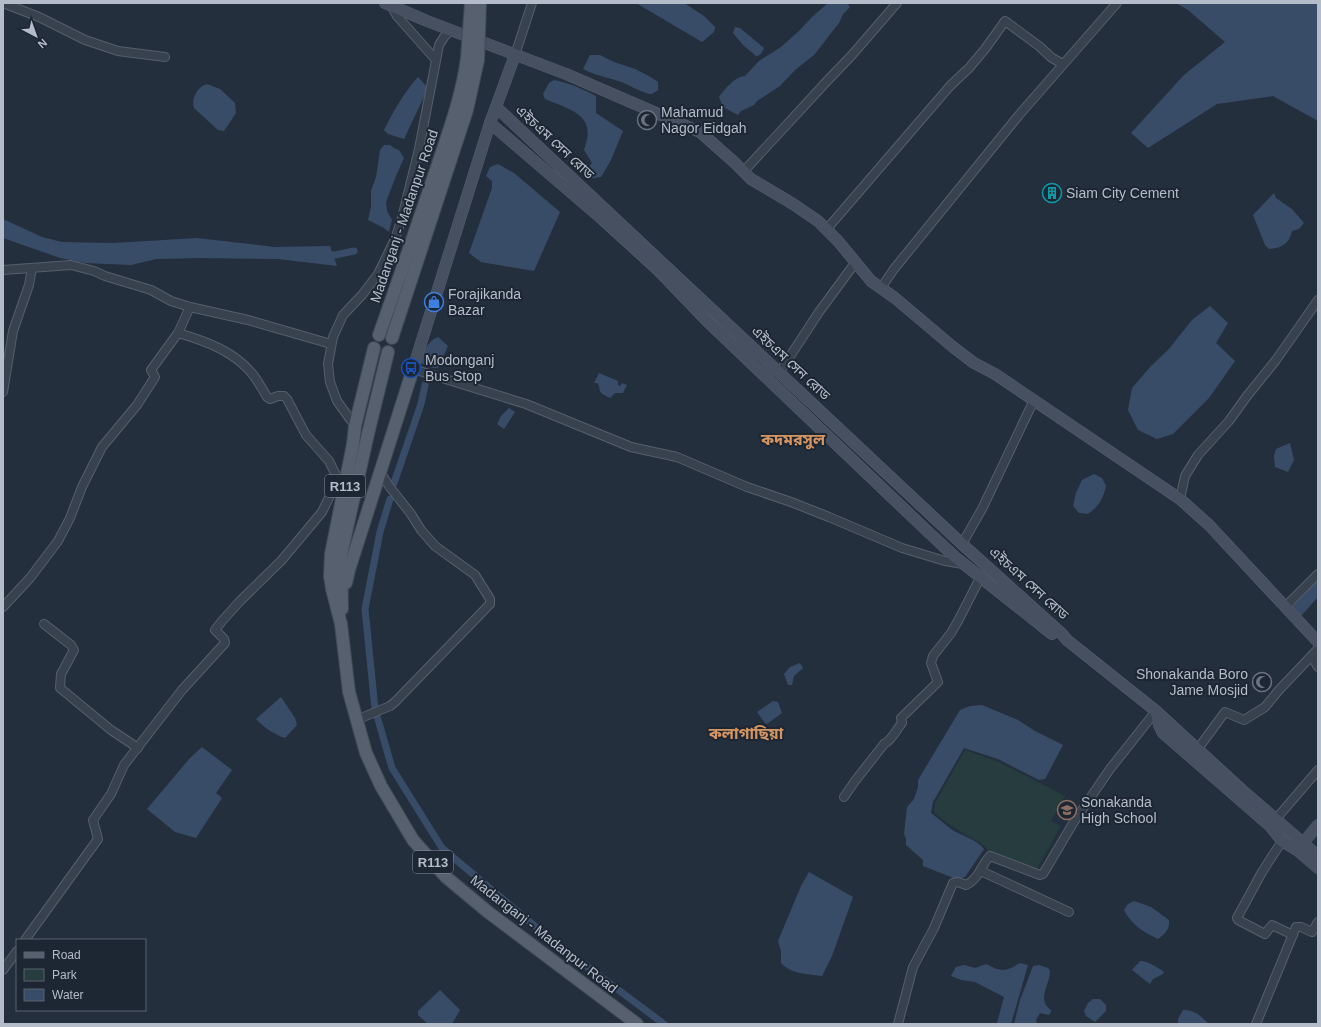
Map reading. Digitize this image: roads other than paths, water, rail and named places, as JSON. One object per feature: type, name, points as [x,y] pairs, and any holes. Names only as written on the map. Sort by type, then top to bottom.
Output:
[{"type":"main road","points":[[471,3],[472,59]]},
{"type":"main road","points":[[462,109],[464,78],[472,59],[480,3]]},
{"type":"main road","points":[[388,5],[580,80],[700,132],[752,179],[818,221],[838,241],[871,281],[895,298],[953,347],[974,363],[1034,400],[1180,499],[1209,525],[1318,642]]},
{"type":"main road","points":[[342,599],[349,570],[381,473],[490,123],[515,55]]},
{"type":"main road","name":"এইচএম সেন রোড","points":[[496,107],[962,544],[1061,632],[1067,640],[1156,711],[1197,750],[1318,856]]},
{"type":"main road","name":"Madanganj - Madanpur Road","points":[[378,335],[462,109]]},
{"type":"main road","name":"Madanganj - Madanpur Road","points":[[392,338],[462,109]]},
{"type":"main road","name":"এইচএম সেন রোড","points":[[490,123],[602,219],[658,270],[710,324],[924,528],[1057,637],[1067,640]]},
{"type":"main road","name":"Madanganj - Madanpur Road","points":[[374,348],[354,426],[353,444],[331,554],[330,576],[341,624],[349,692],[366,753],[381,786],[413,840],[446,877],[488,912],[637,1024]]},
{"type":"main road","name":"Madanganj - Madanpur Road","points":[[341,624],[341,555],[388,352]]},
{"type":"main road","points":[[974,570],[981,560]]},
{"type":"main road","points":[[1156,711],[1159,726],[1163,733],[1270,826],[1282,841],[1297,850],[1318,868]]},
{"type":"main road","points":[[1303,843],[1318,825]]},
{"type":"street","points":[[3,3],[39,17],[85,40],[118,51],[165,57]]},
{"type":"street","points":[[515,55],[532,3]]},
{"type":"street","points":[[744,171],[852,55],[897,3]]},
{"type":"street","points":[[881,288],[894,269],[1019,115],[1117,3]]},
{"type":"street","points":[[388,5],[436,60]]},
{"type":"street","points":[[826,230],[950,86],[985,50],[1006,21],[1039,46],[1052,58],[1063,64]]},
{"type":"street","points":[[354,426],[338,401],[330,382],[328,364],[332,337],[343,316],[378,274],[395,239],[402,218],[419,149],[439,45],[451,30]]},
{"type":"street","points":[[779,373],[819,312],[855,263]]},
{"type":"street","points":[[3,270],[71,265],[151,290],[171,301],[190,307],[248,320],[331,344]]},
{"type":"street","points":[[3,392],[13,331],[29,285],[32,268]]},
{"type":"street","points":[[1180,499],[1185,476],[1198,455],[1229,421],[1276,360],[1318,300]]},
{"type":"street","points":[[3,607],[34,573],[58,541],[102,447],[137,404],[155,376],[151,370],[178,333],[190,307]]},
{"type":"street","points":[[27,939],[98,839],[93,820],[111,794],[124,765],[182,690],[225,643],[224,639],[215,630],[240,601],[281,561],[322,512],[338,479],[329,461],[306,435],[284,396],[278,396],[270,399],[267,397],[254,376],[243,364],[216,346],[178,333]]},
{"type":"street","points":[[413,369],[526,404],[631,447],[677,457],[747,487],[791,502],[902,548],[974,570],[966,607],[955,627],[932,656],[931,663],[938,682],[901,718],[902,723],[892,737],[884,744],[844,797]]},
{"type":"street","points":[[962,544],[982,508],[1034,400]]},
{"type":"street","points":[[356,720],[390,706],[395,702],[490,604],[490,599],[475,575],[435,546],[421,530],[381,473]]},
{"type":"street","points":[[1286,606],[1318,574]]},
{"type":"street","points":[[44,624],[74,650],[61,674],[60,688],[111,730],[138,748]]},
{"type":"street","points":[[1197,750],[1225,712],[1244,720],[1262,709],[1318,649]]},
{"type":"street","points":[[1318,658],[1315,662],[1318,667]]},
{"type":"street","points":[[898,1024],[913,967],[934,928],[953,884],[958,882],[966,885],[970,883],[981,871],[990,856],[1040,875],[1043,874],[1075,820],[1110,769],[1156,711]]},
{"type":"street","points":[[1276,819],[1318,770]]},
{"type":"street","points":[[1282,841],[1262,872],[1237,918],[1265,934],[1272,925],[1293,935]]},
{"type":"street","points":[[981,871],[1069,912]]},
{"type":"street","points":[[1256,1024],[1296,927],[1299,926],[1312,932],[1318,922]]},
{"type":"street","points":[[3,970],[16,952]]},
{"type":"water","points":[[636,3],[684,3],[704,16],[715,27],[714,32],[702,42]]},
{"type":"water","points":[[828,3],[847,3],[850,7],[843,14],[839,23],[814,55],[795,70],[780,86],[757,101],[754,105],[741,111],[738,115],[723,107],[719,97],[730,84],[745,76],[759,61],[781,47]]},
{"type":"water","points":[[1176,3],[1318,3],[1318,121],[1273,96],[1217,104],[1148,148],[1131,133],[1184,75],[1225,42],[1188,10]]},
{"type":"water","points":[[735,27],[740,28],[764,48],[760,55],[756,56],[743,45],[733,33]]},
{"type":"water","points":[[590,55],[600,55],[649,76],[658,82],[658,90],[651,94],[646,93],[622,82],[583,69]]},
{"type":"water","points":[[418,77],[428,88],[404,139],[388,134],[384,130],[395,109]]},
{"type":"water","points":[[554,80],[576,86],[596,96],[596,113],[623,131],[611,160],[601,177],[589,178],[583,174],[592,163],[584,150],[587,138],[585,121],[572,111],[545,99],[543,94],[549,83]]},
{"type":"water","points":[[207,84],[220,89],[235,103],[236,113],[224,131],[218,130],[194,108],[194,97],[200,88]]},
{"type":"water","points":[[384,145],[390,145],[399,150],[404,158],[386,202],[387,211],[392,220],[389,232],[368,220],[371,207],[371,191],[376,177],[380,150]]},
{"type":"water","points":[[498,164],[514,173],[560,212],[534,271],[481,262],[469,253],[492,188],[492,181],[486,176],[490,167]]},
{"type":"water","points":[[1274,193],[1276,198],[1292,209],[1304,223],[1299,229],[1292,231],[1287,242],[1278,248],[1269,249],[1265,245],[1253,215]]},
{"type":"water","points":[[3,219],[42,237],[62,242],[114,243],[197,238],[275,247],[330,246],[337,266],[278,259],[200,258],[156,259],[131,265],[85,263],[60,258],[3,238]]},
{"type":"water","points":[[1210,306],[1228,323],[1216,343],[1235,361],[1209,398],[1173,434],[1157,439],[1138,430],[1128,410],[1132,388],[1151,366],[1168,350],[1192,320]]},
{"type":"water","points":[[438,337],[448,346],[438,368],[433,368],[421,363],[428,345]]},
{"type":"water","points":[[599,373],[618,381],[618,385],[620,386],[622,383],[627,385],[623,393],[615,393],[610,398],[602,394],[598,384],[594,383]]},
{"type":"water","points":[[509,408],[515,412],[504,429],[497,424],[501,416]]},
{"type":"water","points":[[1290,443],[1294,460],[1288,472],[1275,467],[1274,456],[1276,449]]},
{"type":"water","points":[[1094,474],[1102,478],[1106,486],[1103,495],[1098,505],[1088,514],[1079,513],[1073,506],[1076,493],[1082,480]]},
{"type":"water","points":[[1318,580],[1318,597],[1301,616],[1293,606]]},
{"type":"water","points":[[800,663],[803,668],[794,676],[792,685],[788,685],[784,674],[790,667]]},
{"type":"water","points":[[281,697],[295,718],[297,725],[285,738],[269,730],[256,719]]},
{"type":"water","points":[[773,701],[778,702],[782,713],[767,724],[757,712]]},
{"type":"water","points":[[982,705],[1018,720],[1035,731],[1063,745],[1045,779],[1039,780],[998,759],[964,748],[933,802],[931,813],[951,829],[973,840],[984,849],[965,877],[956,879],[923,866],[923,860],[906,845],[904,834],[907,807],[914,799],[918,787],[918,780],[960,710],[970,706]]},
{"type":"water","points":[[202,747],[232,770],[216,793],[222,798],[196,838],[175,832],[147,809],[190,758]]},
{"type":"water","points":[[809,872],[853,897],[832,956],[822,976],[800,973],[785,967],[781,963],[781,951],[778,941],[801,886]]},
{"type":"water","points":[[1134,901],[1151,907],[1169,920],[1169,926],[1163,935],[1158,939],[1138,927],[1127,915],[1124,910],[1128,904]]},
{"type":"water","points":[[1140,961],[1155,966],[1164,972],[1163,974],[1153,979],[1150,984],[1132,970]]},
{"type":"water","points":[[1020,963],[1028,965],[1011,1024],[997,1023],[1004,997],[975,982],[961,980],[951,976],[956,967],[964,965],[975,968],[986,964],[1003,970]]},
{"type":"water","points":[[1039,965],[1048,968],[1050,971],[1044,997],[1045,1002],[1051,1012],[1049,1015],[1040,1013],[1036,1020],[1037,1024],[1014,1024],[1020,1000],[1033,966]]},
{"type":"water","points":[[440,990],[460,1010],[452,1024],[428,1024],[418,1015],[418,1011]]},
{"type":"water","points":[[1093,999],[1100,999],[1106,1005],[1106,1011],[1095,1022],[1086,1016],[1084,1011],[1088,1003]]},
{"type":"water","points":[[1183,1010],[1194,1012],[1201,1016],[1209,1024],[1178,1024],[1178,1019]]},
{"type":"waterway","points":[[324,255],[335,255],[354,251]]},
{"type":"waterway","points":[[394,483],[421,404],[425,385]]},
{"type":"waterway","points":[[375,709],[365,609],[380,532],[390,499]]},
{"type":"waterway","points":[[377,716],[392,768],[442,848],[549,938],[664,1024]]},
{"type":"place","name":"Mahamud Nagor Eidgah","points":[[647,120]]},
{"type":"place","name":"Siam City Cement","points":[[1052,193]]},
{"type":"place","name":"Forajikanda Bazar","points":[[434,302]]},
{"type":"place","name":"Modonganj Bus Stop","points":[[411,368]]},
{"type":"place","name":"Shonakanda Boro Jame Mosjid","points":[[1262,682]]},
{"type":"place","name":"Sonakanda High School","points":[[1067,810]]},
{"type":"district","name":"কদমরসুল","points":[[793,439]]},
{"type":"district","name":"কলাগাছিয়া","points":[[746,733]]}]
